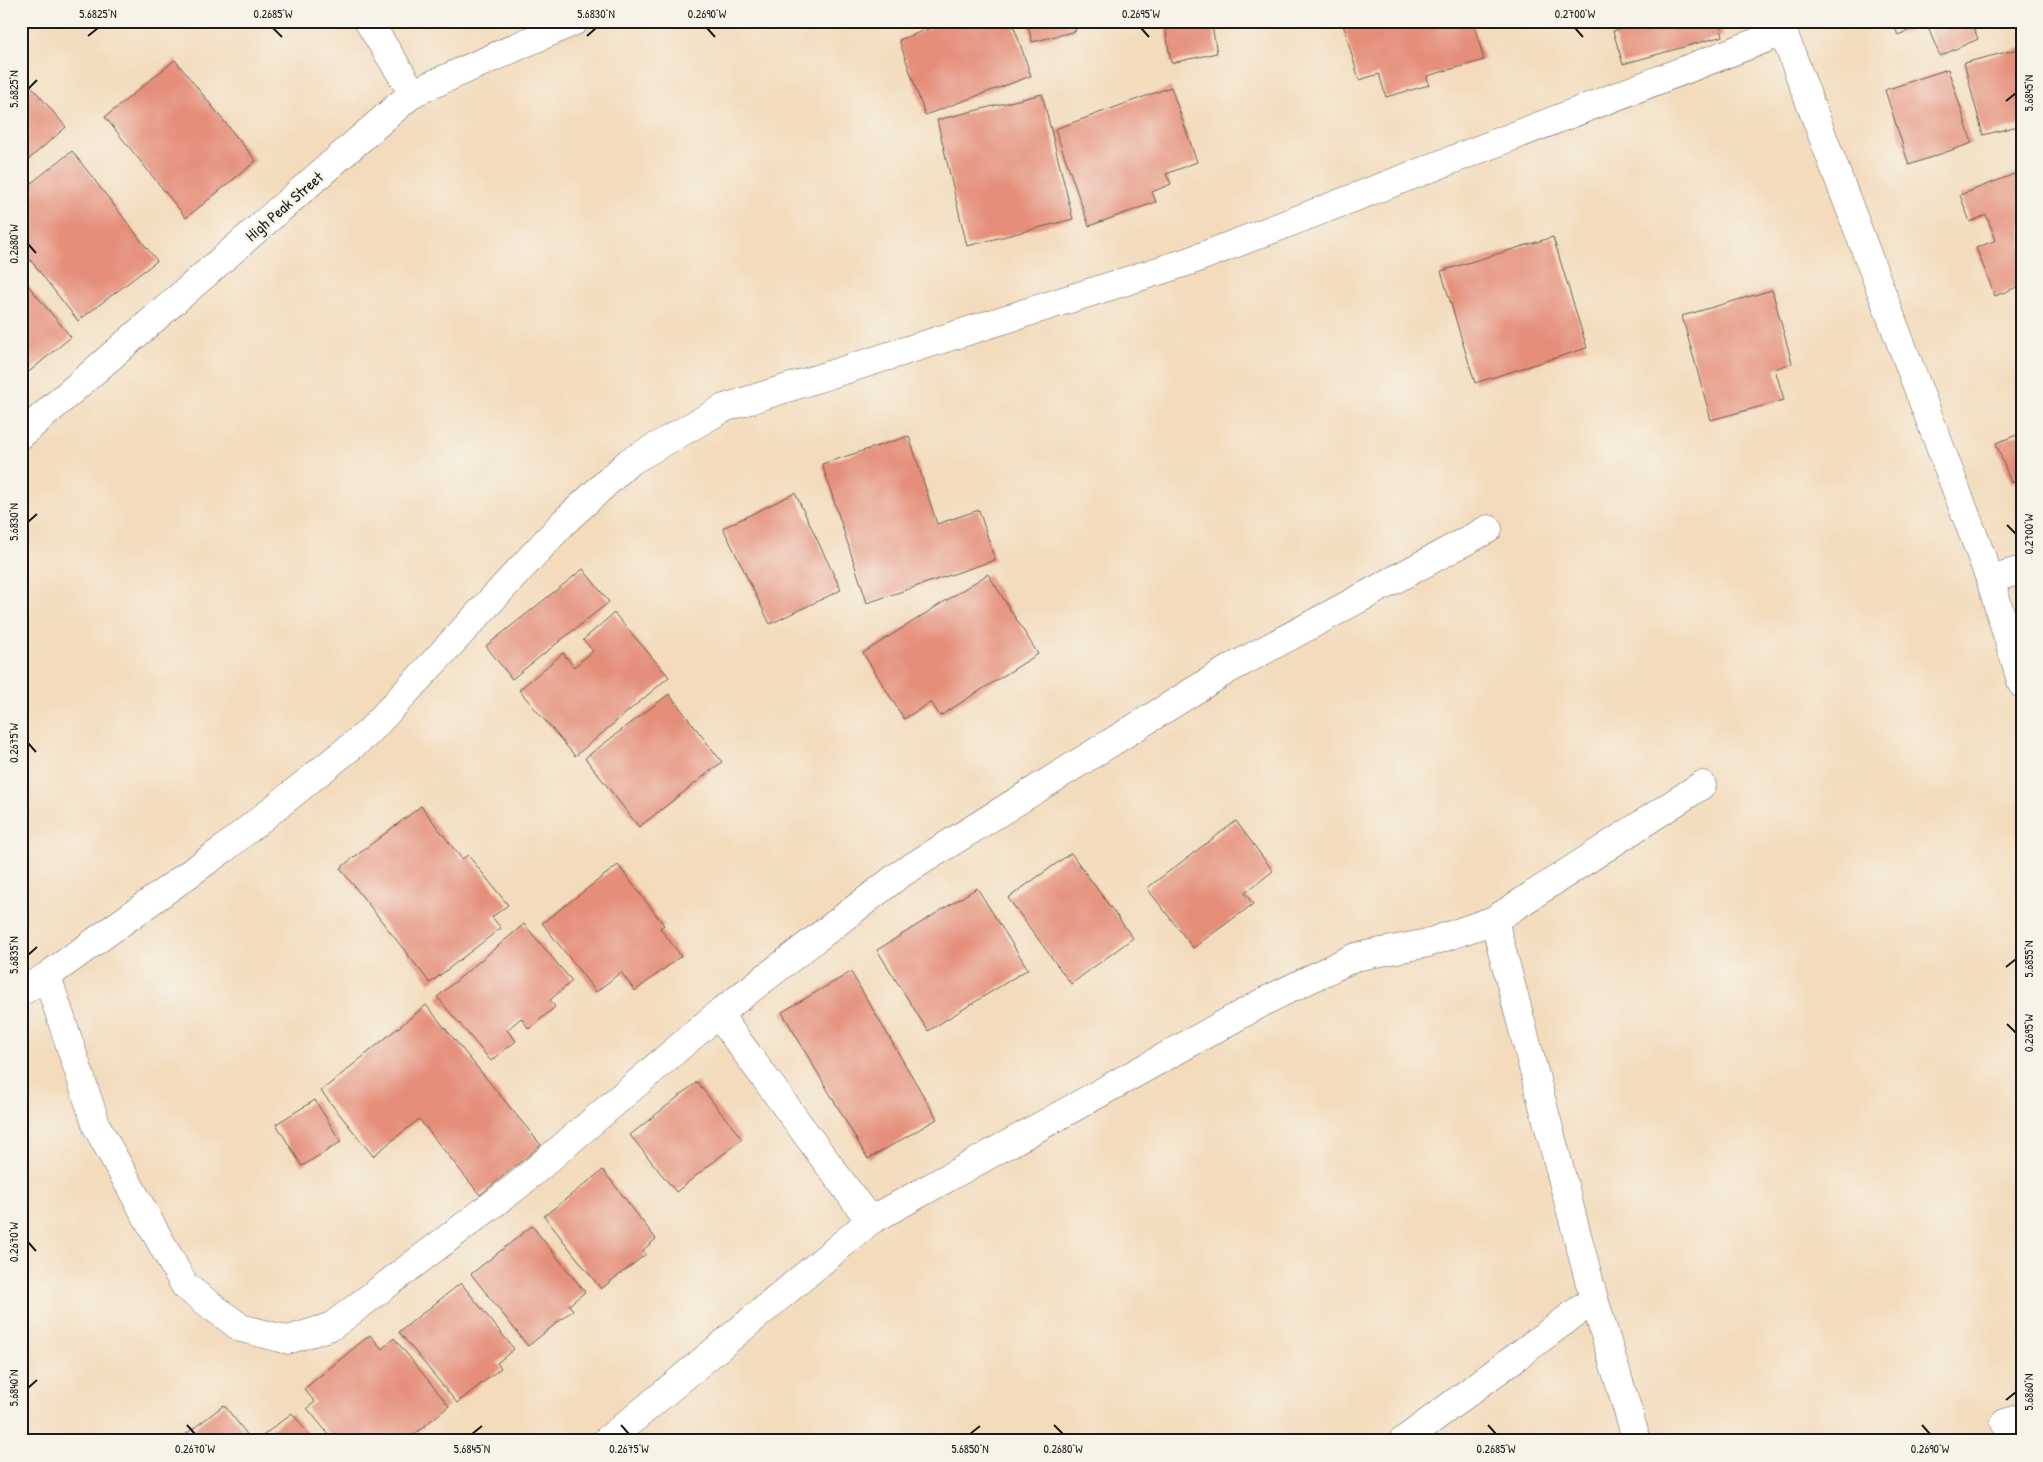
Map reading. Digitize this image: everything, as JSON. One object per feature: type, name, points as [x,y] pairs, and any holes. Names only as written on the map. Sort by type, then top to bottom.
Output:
[{"type":"street","points":[[368,21],[413,93]]},
{"type":"street","name":"High Peak Street","points":[[21,435],[413,93],[575,21]]},
{"type":"street","points":[[21,992],[47,976],[225,848],[368,733],[564,522],[629,462],[724,408],[1190,261],[1781,27],[1990,579],[2022,684]]},
{"type":"street","points":[[47,976],[97,1127],[185,1286],[241,1328],[288,1340],[332,1326],[517,1186],[718,1014],[899,875],[1224,672],[1488,529]]},
{"type":"street","points":[[1990,579],[2022,570]]},
{"type":"street","points":[[606,1441],[870,1221],[1267,1000],[1346,961],[1355,957],[1428,943],[1494,920],[1702,785]]},
{"type":"street","points":[[1494,920],[1594,1299],[1637,1441]]},
{"type":"street","points":[[718,1014],[870,1221]]},
{"type":"street","points":[[1403,1441],[1594,1299]]},
{"type":"building","points":[[949,21],[1012,21],[1031,76],[925,115],[899,40]]},
{"type":"building","points":[[1027,21],[1074,21],[1076,31],[1032,42]]},
{"type":"building","points":[[1164,21],[1211,21],[1217,53],[1171,63]]},
{"type":"building","points":[[1342,21],[1473,21],[1484,60],[1427,76],[1429,85],[1386,97],[1379,74],[1359,80]]},
{"type":"building","points":[[1648,21],[1719,21],[1723,36],[1623,64],[1613,31]]},
{"type":"building","points":[[1892,21],[1971,21],[1978,39],[1940,56],[1926,23],[1898,35]]},
{"type":"building","points":[[2022,48],[2022,125],[1983,135],[1964,63]]},
{"type":"building","points":[[175,60],[256,161],[186,218],[105,117]]},
{"type":"building","points":[[1948,69],[1972,143],[1909,165],[1885,90]]},
{"type":"building","points":[[21,74],[66,127],[21,166]]},
{"type":"building","points":[[1171,87],[1197,162],[1166,174],[1171,184],[1152,192],[1156,202],[1089,226],[1055,129]]},
{"type":"building","points":[[1042,94],[1073,219],[967,246],[937,120]]},
{"type":"building","points":[[72,151],[157,261],[78,321],[21,248],[21,191]]},
{"type":"building","points":[[2022,171],[2022,285],[1995,296],[1976,248],[1996,240],[1986,215],[1970,222],[1960,195]]},
{"type":"building","points":[[1553,237],[1587,348],[1475,383],[1441,271]]},
{"type":"building","points":[[21,277],[71,337],[25,375],[21,371]]},
{"type":"building","points":[[1772,290],[1792,363],[1775,369],[1784,400],[1711,420],[1682,316]]},
{"type":"building","points":[[2022,433],[2022,479],[2011,483],[1996,443]]},
{"type":"building","points":[[909,436],[937,524],[979,510],[995,560],[867,603],[822,464]]},
{"type":"building","points":[[795,493],[841,590],[770,624],[723,528]]},
{"type":"building","points":[[583,569],[609,602],[512,679],[486,646]]},
{"type":"building","points":[[988,574],[1038,654],[940,716],[931,702],[904,719],[863,653]]},
{"type":"building","points":[[614,613],[669,677],[575,756],[519,690],[563,653],[574,667],[593,651],[583,640]]},
{"type":"building","points":[[669,694],[722,762],[639,827],[585,758]]},
{"type":"building","points":[[421,806],[462,859],[468,855],[508,905],[492,917],[501,928],[430,983],[340,868]]},
{"type":"building","points":[[1236,821],[1273,871],[1245,893],[1253,904],[1193,948],[1147,888]]},
{"type":"building","points":[[1071,853],[1133,938],[1071,984],[1008,898]]},
{"type":"building","points":[[618,865],[664,925],[660,928],[681,956],[635,991],[621,972],[596,992],[542,923]]},
{"type":"building","points":[[977,888],[1028,969],[928,1031],[877,950]]},
{"type":"building","points":[[524,924],[572,981],[550,1000],[555,1007],[529,1029],[521,1018],[507,1030],[516,1041],[491,1061],[437,997]]},
{"type":"building","points":[[851,972],[937,1119],[868,1159],[782,1012]]},
{"type":"building","points":[[426,1005],[541,1145],[480,1195],[419,1119],[373,1156],[321,1091]]},
{"type":"building","points":[[697,1082],[742,1139],[676,1192],[630,1135]]},
{"type":"building","points":[[315,1100],[341,1142],[302,1166],[276,1124]]},
{"type":"building","points":[[603,1170],[656,1239],[643,1250],[646,1254],[601,1289],[544,1216]]},
{"type":"building","points":[[532,1226],[585,1292],[569,1305],[573,1310],[528,1346],[471,1274]]},
{"type":"building","points":[[461,1283],[514,1349],[497,1363],[501,1368],[457,1403],[399,1332]]},
{"type":"building","points":[[370,1335],[382,1349],[394,1338],[449,1406],[410,1438],[413,1441],[334,1441],[307,1408],[315,1402],[304,1389]]},
{"type":"building","points":[[224,1405],[249,1437],[244,1441],[177,1441]]},
{"type":"building","points":[[292,1413],[314,1441],[256,1441]]}]
